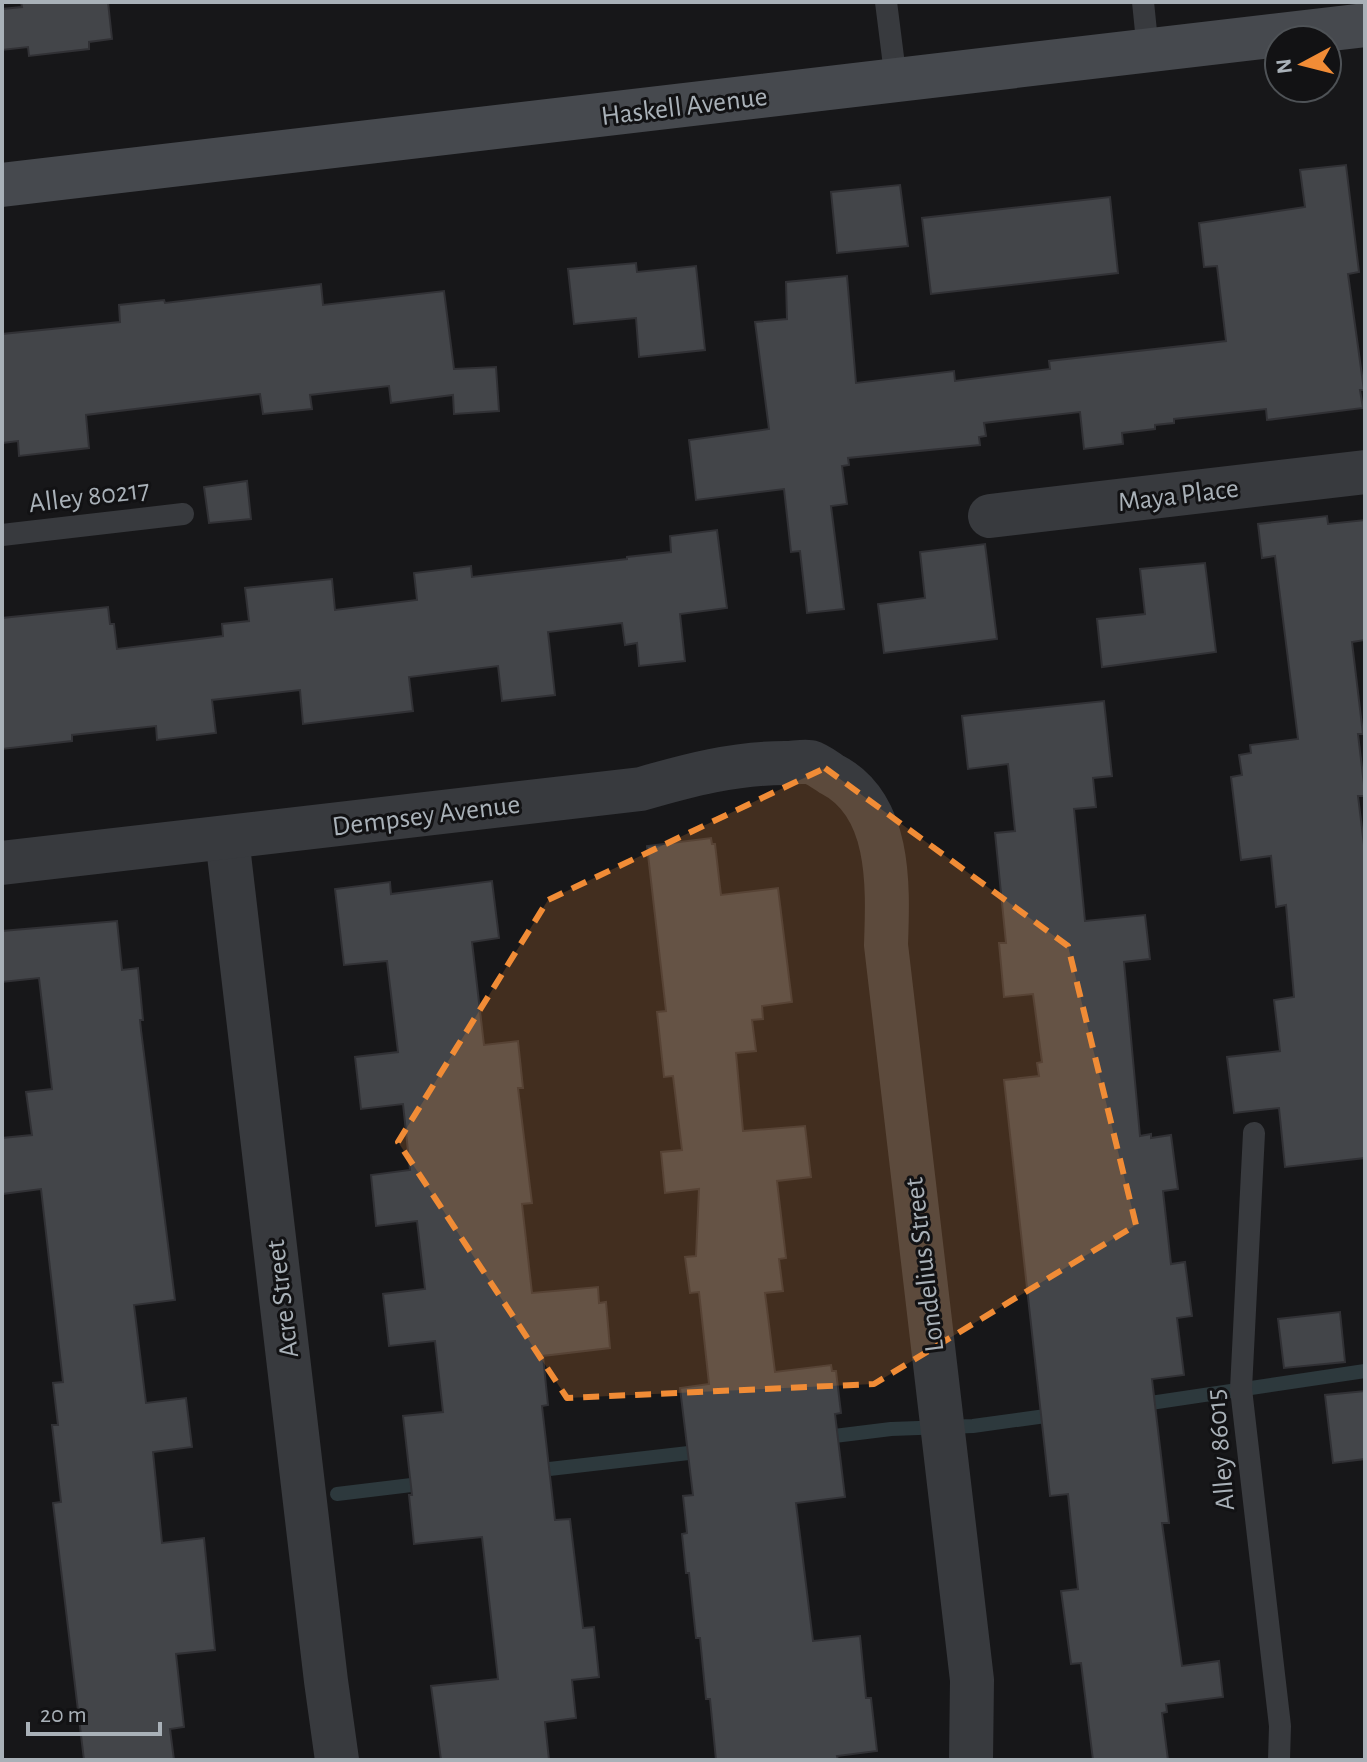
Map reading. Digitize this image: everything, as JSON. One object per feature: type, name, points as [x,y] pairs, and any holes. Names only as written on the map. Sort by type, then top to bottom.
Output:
[{"type":"main road","name":"Haskell Avenue","points":[[2,185],[1365,25]]},
{"type":"street","name":"Maya Place","points":[[990,516],[1365,472]]},
{"type":"street","name":"Dempsey Avenue","points":[[2,863],[641,789],[707,770],[752,763],[810,762],[844,780]]},
{"type":"street","name":"Londelius Street","points":[[844,780],[868,811],[884,850],[888,895],[886,945],[972,1680],[971,1760]]},
{"type":"street","name":"Acre Street","points":[[227,838],[337,1760]]},
{"type":"lane","points":[[886,2],[896,81]]},
{"type":"lane","points":[[1143,2],[1148,51]]},
{"type":"lane","name":"Alley 80217","points":[[2,535],[183,514]]},
{"type":"lane","name":"Alley 86015","points":[[1254,1133],[1241,1389],[1280,1726],[1279,1760]]},
{"type":"highlighted area","points":[[825,768],[1068,946],[1136,1225],[874,1384],[567,1398],[398,1142],[548,900]]},
{"type":"building","points":[[21,2],[108,2],[112,39],[89,42],[89,49],[29,56],[28,47],[2,50],[2,9],[22,7]]},
{"type":"building","points":[[1346,165],[1359,272],[1348,274],[1364,390],[1360,390],[1363,408],[1267,420],[1266,409],[1174,419],[1174,423],[1155,425],[1155,429],[1122,433],[1123,444],[1084,449],[1080,412],[984,423],[986,436],[979,437],[980,445],[848,458],[849,465],[842,466],[847,504],[831,506],[844,609],[807,613],[800,551],[791,552],[784,489],[696,500],[689,440],[769,429],[755,322],[787,319],[786,282],[847,276],[856,383],[954,371],[955,381],[1050,369],[1049,361],[1226,341],[1217,266],[1204,267],[1199,223],[1305,207],[1300,170]]},
{"type":"building","points":[[900,185],[908,246],[837,253],[831,192]]},
{"type":"building","points":[[1110,197],[1118,273],[931,294],[922,218]]},
{"type":"building","points":[[636,263],[637,272],[696,266],[705,350],[639,357],[636,318],[574,324],[568,269]]},
{"type":"building","points":[[321,284],[323,305],[444,291],[454,369],[496,367],[499,411],[454,414],[453,395],[391,403],[389,386],[310,395],[312,409],[263,414],[260,394],[86,415],[89,448],[19,456],[18,441],[2,443],[2,334],[120,322],[119,305],[164,300],[165,303]]},
{"type":"building","points":[[247,481],[251,519],[209,523],[204,487]]},
{"type":"building","points":[[1327,516],[1328,524],[1365,520],[1365,640],[1352,642],[1363,734],[1358,734],[1365,793],[1365,796],[1358,796],[1365,853],[1365,1158],[1285,1167],[1279,1108],[1234,1113],[1227,1057],[1280,1051],[1274,1000],[1294,997],[1286,905],[1276,907],[1271,856],[1241,860],[1231,777],[1242,775],[1239,755],[1251,753],[1250,745],[1298,739],[1275,556],[1262,558],[1258,524]]},
{"type":"building","points":[[717,530],[727,608],[680,614],[685,661],[639,666],[637,643],[625,645],[622,623],[548,632],[555,695],[502,701],[498,666],[409,677],[413,711],[303,724],[300,690],[212,700],[216,733],[157,740],[156,726],[72,735],[72,741],[2,749],[2,618],[108,607],[117,649],[223,636],[222,624],[249,621],[245,588],[332,579],[335,610],[417,600],[414,573],[471,566],[472,577],[627,559],[671,552],[670,536]]},
{"type":"building","points":[[985,544],[997,639],[884,653],[878,604],[925,598],[920,552]]},
{"type":"building","points":[[1205,563],[1216,652],[1102,667],[1097,619],[1145,614],[1140,569]]},
{"type":"building","points":[[1104,701],[1112,776],[1093,778],[1096,807],[1074,809],[1085,921],[1145,915],[1150,959],[1124,962],[1140,1136],[1171,1135],[1178,1189],[1163,1191],[1171,1264],[1185,1262],[1192,1316],[1177,1318],[1184,1375],[1152,1379],[1169,1523],[1162,1523],[1182,1666],[1219,1661],[1223,1697],[1166,1704],[1167,1712],[1162,1713],[1168,1760],[1093,1760],[1081,1663],[1071,1664],[1061,1591],[1078,1589],[1068,1494],[1050,1496],[1004,1080],[1039,1076],[1037,1063],[1042,1062],[1033,994],[1004,997],[999,943],[1006,943],[995,833],[1015,831],[1008,764],[968,769],[962,716]]},
{"type":"building","points":[[711,838],[712,844],[715,844],[721,895],[778,888],[792,1002],[762,1006],[763,1019],[752,1020],[756,1051],[736,1053],[743,1131],[805,1126],[811,1177],[777,1181],[786,1258],[779,1259],[783,1291],[765,1293],[775,1372],[831,1365],[832,1371],[836,1371],[841,1413],[835,1414],[845,1497],[796,1503],[813,1641],[860,1636],[866,1698],[871,1698],[877,1751],[837,1756],[838,1760],[716,1760],[710,1699],[706,1699],[700,1638],[696,1638],[689,1573],[686,1573],[682,1534],[687,1533],[683,1496],[693,1495],[680,1388],[709,1384],[699,1292],[690,1293],[685,1257],[696,1256],[699,1189],[665,1193],[661,1152],[682,1150],[673,1076],[664,1077],[657,1012],[666,1011],[647,846]]},
{"type":"building","points":[[492,881],[499,938],[472,942],[484,1045],[518,1041],[523,1088],[518,1088],[532,1203],[522,1204],[532,1293],[598,1287],[599,1303],[606,1302],[610,1348],[543,1356],[548,1405],[542,1406],[555,1520],[570,1519],[583,1628],[594,1627],[599,1677],[572,1680],[576,1718],[545,1722],[549,1760],[441,1760],[431,1686],[498,1679],[482,1537],[414,1544],[403,1416],[443,1412],[435,1341],[389,1346],[383,1294],[425,1289],[417,1221],[376,1226],[371,1175],[410,1170],[403,1104],[361,1109],[355,1057],[398,1052],[387,961],[344,965],[335,889],[390,882],[391,894]]},
{"type":"building","points":[[117,921],[122,970],[138,968],[143,1020],[140,1020],[141,1030],[175,1300],[134,1305],[146,1403],[186,1398],[192,1447],[153,1452],[162,1543],[204,1538],[215,1650],[176,1654],[184,1727],[170,1729],[174,1760],[84,1760],[53,1503],[61,1502],[52,1425],[58,1425],[53,1383],[63,1382],[41,1189],[2,1194],[2,1138],[32,1135],[26,1092],[52,1089],[39,978],[2,982],[2,931]]},
{"type":"building","points":[[1340,1312],[1345,1362],[1284,1368],[1278,1319]]},
{"type":"building","points":[[1365,1391],[1365,1459],[1333,1463],[1325,1395]]},
{"type":"waterway","points":[[1137,1405],[1365,1371]]},
{"type":"waterway","points":[[818,1438],[891,1429],[973,1426],[1060,1414]]},
{"type":"waterway","points":[[532,1471],[706,1451]]},
{"type":"waterway","points":[[337,1494],[428,1483]]}]
